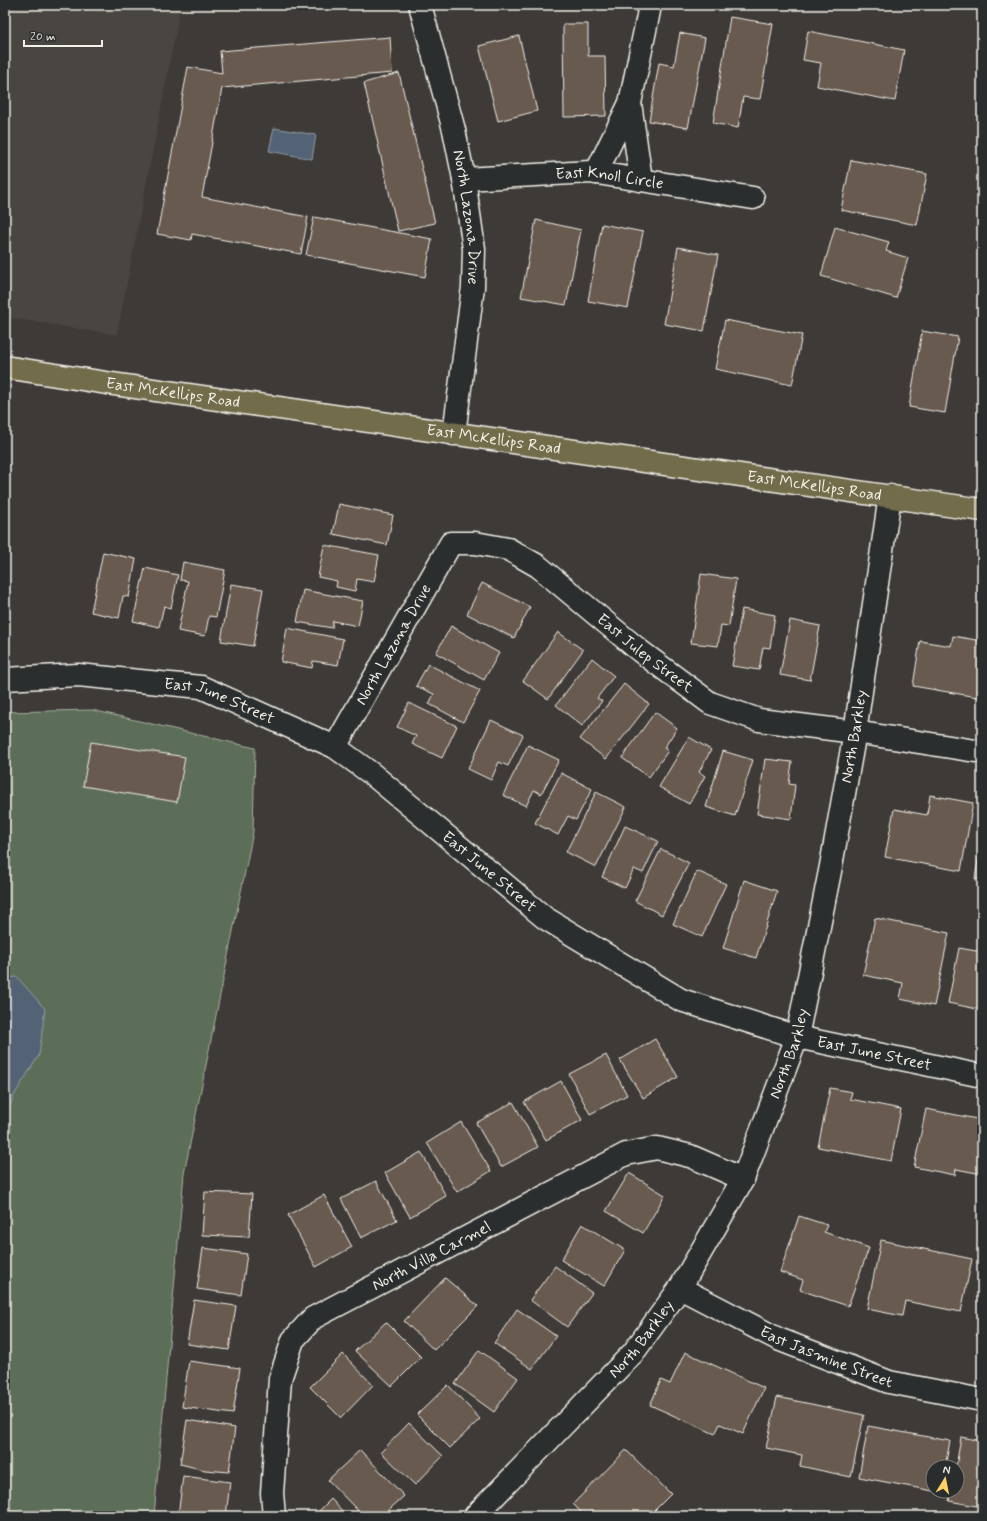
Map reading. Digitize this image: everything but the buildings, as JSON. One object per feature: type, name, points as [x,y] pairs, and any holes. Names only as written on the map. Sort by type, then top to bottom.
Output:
[{"type":"main road","name":"East McKellips Road","points":[[5,367],[454,434],[982,510]]},
{"type":"street","name":"North Lazona Drive","points":[[420,5],[454,130],[464,179],[474,249],[473,287],[454,434]]},
{"type":"street","points":[[596,173],[630,103],[649,11]]},
{"type":"street","points":[[630,103],[641,180]]},
{"type":"street","name":"East Knoll Circle","points":[[464,179],[596,173],[753,198]]},
{"type":"street","name":"North Barkley","points":[[475,1516],[633,1353],[680,1288],[743,1179],[798,1037],[831,866],[854,732],[890,496]]},
{"type":"street","name":"North Lazona Drive","points":[[335,747],[451,543]]},
{"type":"street","name":"East Julep Street","points":[[451,543],[475,543],[508,549],[538,566],[640,651],[710,703],[759,720],[854,732],[982,752]]},
{"type":"street","name":"East June Street","points":[[5,679],[78,675],[202,687],[335,747],[372,774],[545,918],[681,1000],[798,1037],[982,1076]]},
{"type":"street","name":"North Villa Carmel","points":[[274,1516],[272,1493],[280,1379],[293,1340],[313,1318],[626,1154],[657,1148],[690,1156],[743,1179]]},
{"type":"street","name":"East Jasmine Street","points":[[680,1288],[778,1338],[889,1382],[982,1400]]},
{"type":"shaded area","points":[[5,5],[181,5],[117,335],[5,317]]},
{"type":"green space","points":[[92,710],[255,748],[253,832],[184,1174],[154,1516],[5,1516],[5,712]]},
{"type":"water","points":[[274,128],[316,135],[312,159],[269,151]]},
{"type":"water","points":[[17,977],[45,1009],[39,1055],[13,1097],[5,1121],[5,978]]}]
